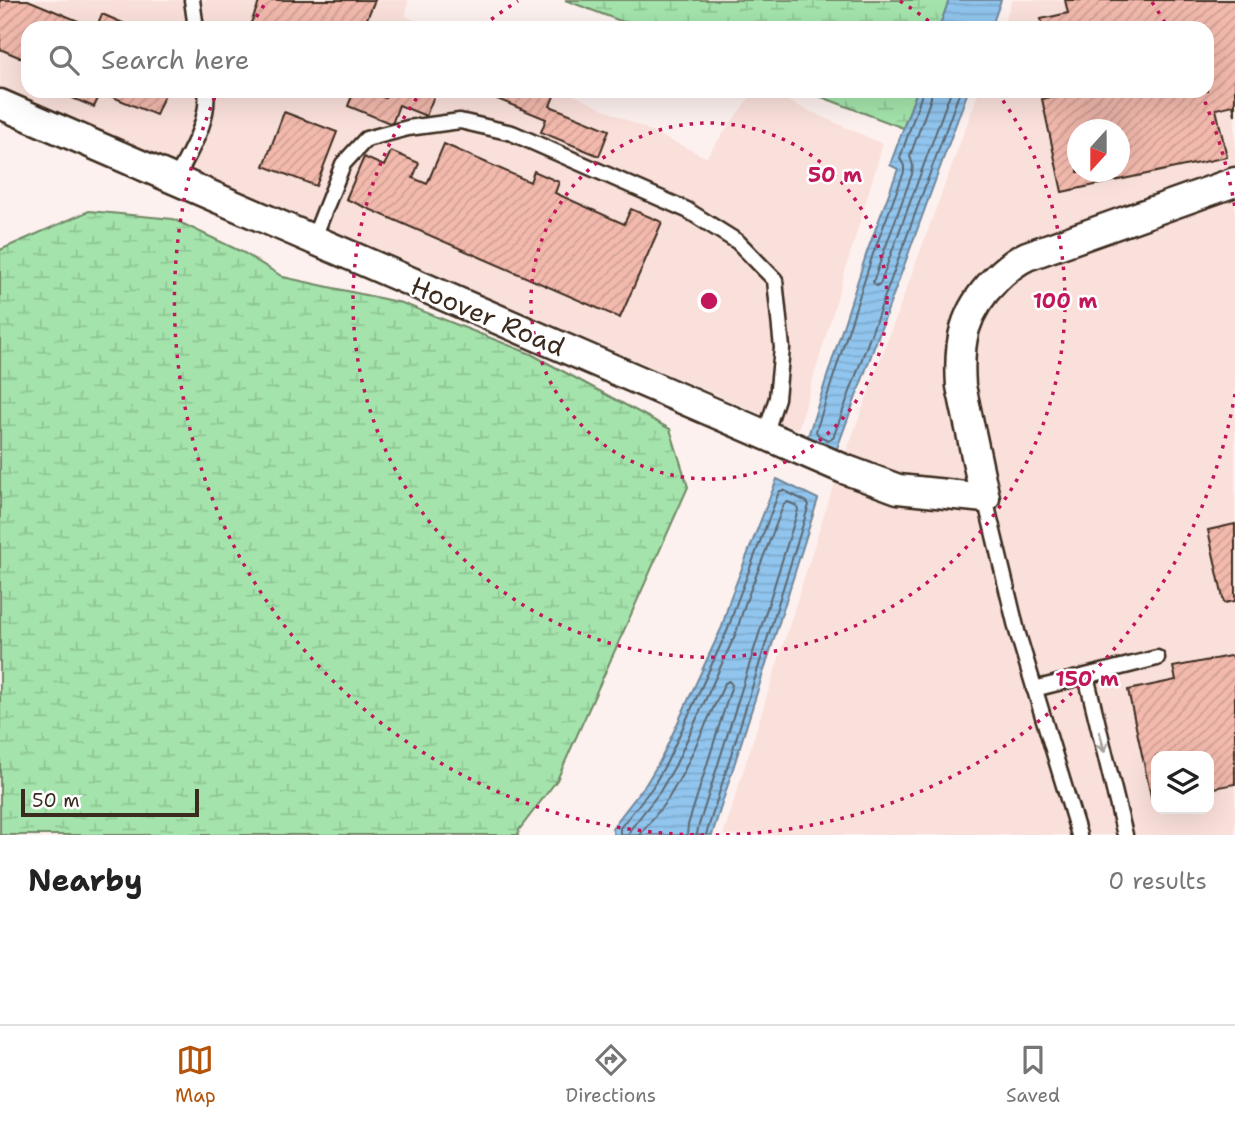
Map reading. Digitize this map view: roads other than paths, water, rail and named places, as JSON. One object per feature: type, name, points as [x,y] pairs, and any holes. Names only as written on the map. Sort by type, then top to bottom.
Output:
[{"type":"street","name":"Hoover Road","points":[[0,104],[844,470],[898,489],[985,498]]},
{"type":"street","points":[[985,498],[961,386],[960,369],[965,325],[982,293],[1011,264],[1027,256],[1235,182]]},
{"type":"lane","points":[[192,0],[195,21]]},
{"type":"lane","points":[[176,181],[201,126],[207,98]]},
{"type":"lane","points":[[313,240],[343,164],[366,139],[408,128],[460,121],[524,138],[687,210],[738,242],[775,280],[782,348],[777,398],[765,435]]},
{"type":"lane","points":[[985,498],[1017,631],[1079,835]]},
{"type":"lane","points":[[1034,689],[1157,658]]},
{"type":"lane","points":[[1086,676],[1125,835]]},
{"type":"water","points":[[949,0],[1001,0],[994,21],[942,21]]},
{"type":"water","points":[[914,98],[965,98],[836,451],[806,438],[867,252],[898,169],[890,165]]},
{"type":"water","points":[[777,479],[818,499],[712,835],[614,835],[612,828],[646,784],[661,759],[722,627],[730,599]]}]
